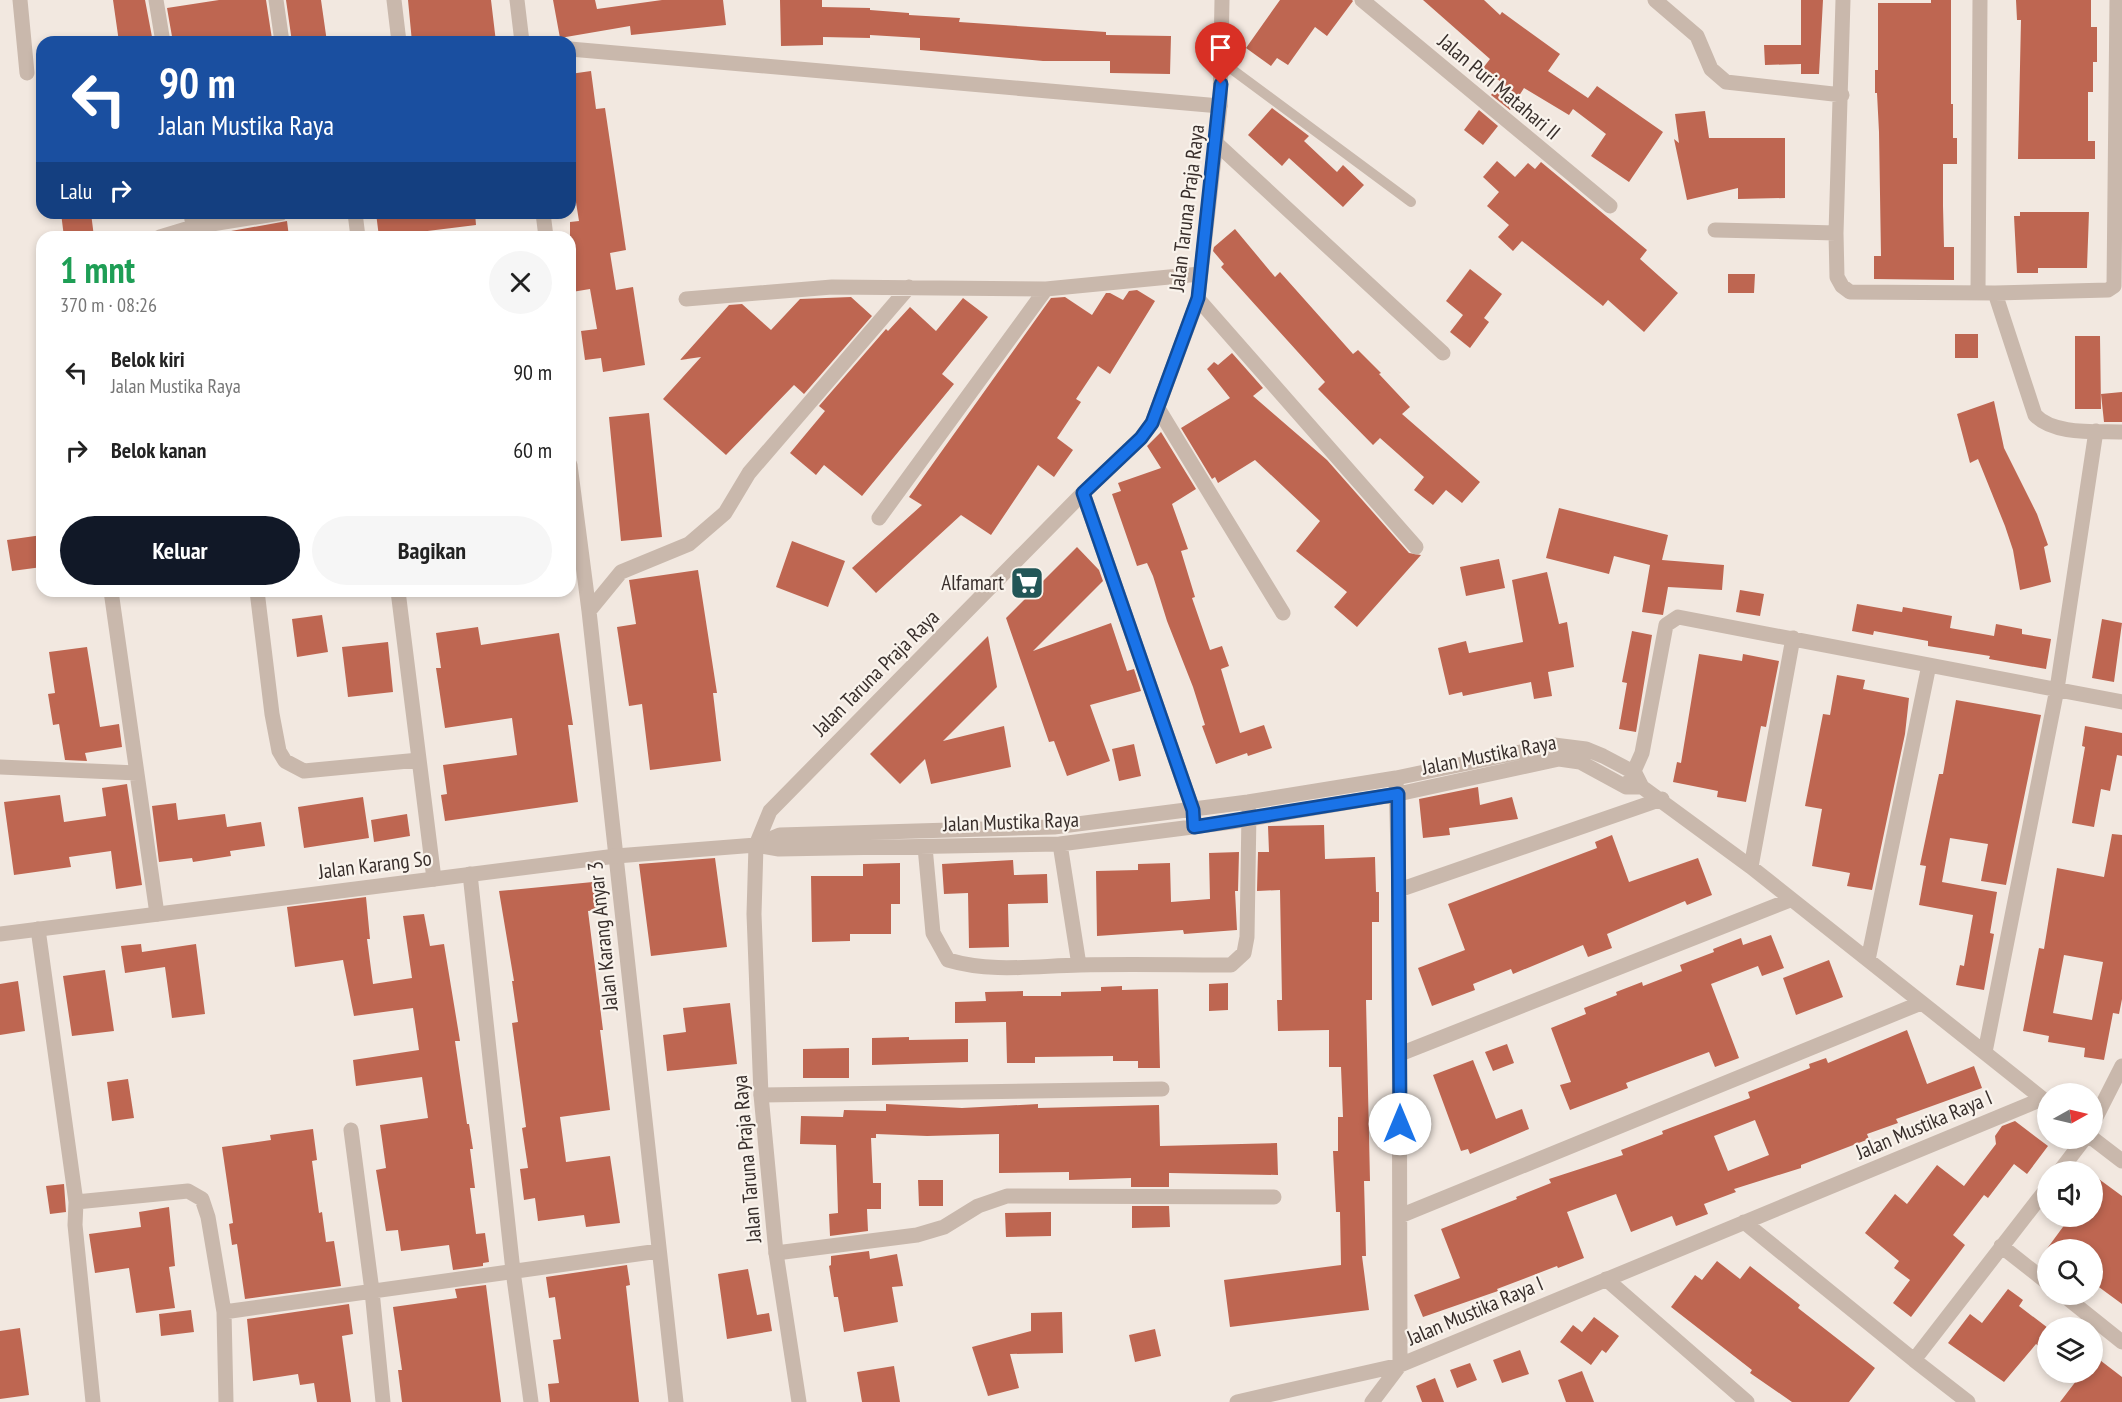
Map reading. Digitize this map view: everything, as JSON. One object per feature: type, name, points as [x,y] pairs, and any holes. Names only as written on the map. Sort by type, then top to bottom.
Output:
[{"type":"street","points":[[20,0],[27,73]]},
{"type":"street","points":[[156,0],[162,36]]},
{"type":"street","points":[[276,0],[281,36]]},
{"type":"street","points":[[394,0],[398,36]]},
{"type":"street","points":[[517,0],[521,36]]},
{"type":"street","name":"Jalan Taruna Praja Raya","points":[[799,1402],[776,1253],[761,1095],[754,914],[756,845],[770,811],[1083,493],[1141,438],[1159,410],[1198,298],[1220,106],[1222,0]]},
{"type":"street","name":"Jalan Puri Matahari II","points":[[1362,0],[1610,206]]},
{"type":"street","points":[[1655,0],[1697,36],[1711,69],[1726,82],[1842,94]]},
{"type":"street","points":[[1843,0],[1842,94],[1836,233],[1837,277],[1842,286],[1851,292],[1995,293],[2118,288],[2117,0]]},
{"type":"street","points":[[1978,292],[1980,0]]},
{"type":"street","points":[[576,50],[1220,106]]},
{"type":"street","points":[[1216,143],[1443,353]]},
{"type":"street","points":[[171,231],[192,220],[214,230],[257,219]]},
{"type":"street","points":[[1714,230],[1836,233]]},
{"type":"street","points":[[686,299],[832,287],[1046,289],[1200,274]]},
{"type":"street","points":[[589,611],[621,572],[689,544],[725,513],[749,473],[909,287]]},
{"type":"street","points":[[879,518],[1046,289]]},
{"type":"street","points":[[1995,293],[2028,402],[2042,423],[2056,427],[2122,432]]},
{"type":"street","points":[[1198,298],[1416,547]]},
{"type":"street","points":[[1159,410],[1283,613]]},
{"type":"street","points":[[1985,1052],[2057,689],[2096,431]]},
{"type":"street","points":[[1083,493],[1193,810],[1194,827]]},
{"type":"street","name":"Jalan Karang Anyar 3","points":[[576,524],[589,611],[676,1402]]},
{"type":"street","points":[[112,597],[157,914]]},
{"type":"street","points":[[258,597],[272,714],[279,751],[285,761],[304,771],[419,760]]},
{"type":"street","points":[[400,597],[434,879]]},
{"type":"street","points":[[2037,1094],[1751,867],[1662,800],[1634,782],[1642,753],[1666,625],[1678,617],[2122,702]]},
{"type":"street","points":[[1751,867],[1794,638]]},
{"type":"street","points":[[1868,960],[1929,665]]},
{"type":"street","name":"Jalan Mustika Raya","points":[[756,845],[780,835],[1054,827],[1193,810],[1396,778],[1554,745],[1586,749],[1634,782]]},
{"type":"street","name":"Jalan Mustika Raya","points":[[756,845],[779,849],[1060,844],[1250,819],[1398,794],[1559,759],[1580,762],[1634,782]]},
{"type":"street","points":[[0,767],[137,773]]},
{"type":"street","name":"Jalan Mustika Raya I","points":[[1396,778],[1400,890],[1400,1365],[1744,1222],[2037,1104]]},
{"type":"street","points":[[1400,890],[1662,800]]},
{"type":"street","points":[[925,847],[933,933],[948,960],[976,968],[1231,964],[1244,953],[1247,937],[1250,819],[1248,802]]},
{"type":"street","points":[[1060,844],[1079,965]]},
{"type":"street","name":"Jalan Karang So","points":[[0,934],[616,856],[756,845]]},
{"type":"street","points":[[470,874],[513,1271],[531,1402]]},
{"type":"street","points":[[1400,1054],[1790,900]]},
{"type":"street","points":[[38,929],[76,1202],[75,1225],[93,1402]]},
{"type":"street","points":[[1400,1216],[1921,1003]]},
{"type":"street","points":[[2103,1103],[2122,1066]]},
{"type":"street","points":[[761,1095],[1162,1089]]},
{"type":"street","points":[[351,1130],[372,1291],[383,1402]]},
{"type":"street","points":[[2103,1146],[2122,1161]]},
{"type":"street","points":[[2067,1161],[2077,1149]]},
{"type":"street","points":[[76,1202],[188,1191],[202,1199],[208,1217],[224,1312],[226,1402]]},
{"type":"street","points":[[776,1253],[917,1235],[944,1227],[978,1206],[1007,1196],[1274,1197]]},
{"type":"street","points":[[1914,1360],[2037,1200]]},
{"type":"street","points":[[1744,1222],[1968,1402]]},
{"type":"street","points":[[2001,1246],[2037,1274]]},
{"type":"street","points":[[224,1312],[659,1251]]},
{"type":"street","points":[[1606,1280],[1747,1402]]},
{"type":"street","points":[[2076,1305],[2122,1342]]},
{"type":"street","points":[[1237,1402],[1267,1399],[1400,1365]]},
{"type":"street","points":[[1372,1402],[1400,1365]]},
{"type":"lane","points":[[1222,62],[1411,202]]},
{"type":"building","points":[[113,0],[145,0],[152,36],[118,36]]},
{"type":"building","points":[[219,0],[266,0],[272,36],[172,36],[167,8]]},
{"type":"building","points":[[286,0],[321,0],[326,36],[291,36]]},
{"type":"building","points":[[408,0],[491,0],[495,36],[411,36]]},
{"type":"building","points":[[553,0],[595,0],[597,9],[662,0],[723,0],[726,25],[631,35],[630,26],[560,36]]},
{"type":"building","points":[[780,0],[822,0],[822,7],[870,8],[870,10],[909,13],[909,15],[960,18],[959,22],[1106,32],[1106,35],[1171,36],[1170,74],[1110,73],[1110,61],[1043,61],[920,50],[920,38],[870,35],[870,38],[823,37],[823,45],[781,46]]},
{"type":"building","points":[[1280,0],[1353,1],[1327,36],[1315,27],[1288,65],[1277,58],[1271,66],[1246,48]]},
{"type":"building","points":[[1423,0],[1484,0],[1500,15],[1502,12],[1560,54],[1548,71],[1588,98],[1597,86],[1663,132],[1629,182],[1591,156],[1606,134],[1573,109],[1569,115],[1524,88],[1510,110],[1491,95],[1501,82],[1483,68],[1490,59]]},
{"type":"building","points":[[1801,0],[1823,0],[1819,74],[1801,74],[1801,64],[1765,65],[1764,45],[1801,45]]},
{"type":"building","points":[[1931,0],[1951,0],[1951,104],[1953,104],[1953,138],[1957,138],[1957,164],[1943,164],[1943,206],[1944,247],[1954,247],[1954,280],[1874,279],[1874,256],[1881,256],[1879,132],[1877,93],[1875,93],[1875,70],[1878,70],[1878,3],[1931,3]]},
{"type":"building","points":[[2016,0],[2091,0],[2091,27],[2097,27],[2097,62],[2093,62],[2093,92],[2088,92],[2088,141],[2095,141],[2095,159],[2018,159],[2021,20],[2017,20]]},
{"type":"building","points":[[591,71],[596,109],[605,108],[626,250],[610,253],[616,290],[633,287],[645,365],[603,372],[601,358],[585,360],[581,331],[597,329],[590,289],[576,291],[576,231],[570,231],[570,222],[579,221],[576,202],[576,73]]},
{"type":"building","points":[[1272,108],[1309,136],[1304,141],[1337,172],[1343,165],[1364,185],[1343,207],[1289,158],[1282,166],[1248,135]]},
{"type":"building","points":[[1479,110],[1498,126],[1483,145],[1464,130]]},
{"type":"building","points":[[1705,111],[1709,138],[1785,138],[1785,198],[1738,199],[1738,188],[1687,200],[1674,139],[1679,143],[1675,114]]},
{"type":"building","points":[[1497,161],[1515,177],[1528,163],[1535,169],[1541,162],[1647,250],[1640,259],[1678,293],[1644,332],[1608,300],[1603,306],[1522,241],[1513,251],[1498,237],[1509,225],[1487,206],[1499,192],[1483,177]]},
{"type":"building","points":[[2020,212],[2089,212],[2087,268],[2038,268],[2038,273],[2017,273],[2014,216],[2020,216]]},
{"type":"building","points":[[62,219],[92,219],[93,231],[63,231]]},
{"type":"building","points":[[377,219],[476,219],[476,225],[428,231],[378,231]]},
{"type":"building","points":[[287,221],[288,231],[231,231]]},
{"type":"building","points":[[1235,229],[1275,277],[1280,272],[1353,354],[1358,350],[1381,373],[1379,374],[1410,407],[1402,414],[1480,482],[1462,503],[1446,490],[1433,505],[1414,490],[1424,477],[1380,438],[1373,445],[1318,389],[1325,382],[1221,267],[1224,264],[1213,251],[1214,247]]},
{"type":"building","points":[[1470,269],[1502,294],[1484,318],[1489,322],[1470,348],[1450,332],[1463,315],[1446,301]]},
{"type":"building","points":[[1728,274],[1755,274],[1754,293],[1728,293]]},
{"type":"building","points":[[1137,290],[1155,301],[1110,374],[1098,366],[1076,399],[1081,402],[1057,438],[1073,450],[1054,477],[1038,465],[991,535],[961,515],[876,593],[852,568],[922,505],[909,497],[1051,298],[1065,297],[1092,315],[1106,293],[1123,300],[1129,291]]},
{"type":"building","points":[[851,297],[872,316],[804,394],[794,385],[726,455],[663,399],[701,357],[680,360],[729,305],[742,304],[771,330],[800,299]]},
{"type":"building","points":[[963,298],[988,317],[942,374],[954,384],[862,496],[824,465],[816,475],[790,453],[825,411],[819,406],[886,329],[888,331],[910,307],[936,331]]},
{"type":"building","points":[[1955,334],[1978,334],[1978,358],[1955,358]]},
{"type":"building","points":[[2075,336],[2100,336],[2101,409],[2075,409]]},
{"type":"building","points":[[1232,353],[1263,388],[1253,396],[1327,460],[1409,553],[1421,555],[1357,627],[1334,607],[1347,592],[1296,551],[1320,521],[1255,460],[1218,483],[1215,477],[1212,479],[1181,428],[1230,398],[1207,369],[1214,362],[1218,365]]},
{"type":"building","points":[[2122,392],[2122,422],[2104,422],[2101,394]]},
{"type":"building","points":[[1994,401],[2004,448],[2037,514],[2048,545],[2044,547],[2051,582],[2020,590],[2013,550],[2005,526],[1978,459],[1970,463],[1957,414]]},
{"type":"building","points":[[649,413],[662,537],[621,541],[609,417]]},
{"type":"building","points":[[1161,432],[1196,489],[1172,504],[1188,549],[1181,551],[1195,597],[1192,598],[1210,650],[1222,646],[1229,666],[1221,669],[1240,733],[1264,725],[1272,748],[1248,756],[1247,753],[1216,764],[1202,726],[1205,725],[1193,687],[1167,621],[1153,576],[1147,563],[1137,566],[1112,494],[1121,491],[1118,483],[1161,468],[1147,446]]},
{"type":"building","points":[[1559,508],[1668,535],[1662,560],[1724,565],[1722,590],[1668,587],[1663,615],[1642,612],[1650,565],[1614,556],[1609,574],[1546,558]]},
{"type":"building","points":[[36,536],[36,568],[12,571],[7,540]]},
{"type":"building","points":[[792,541],[845,561],[828,607],[776,587]]},
{"type":"building","points":[[1077,547],[1099,570],[1103,581],[1033,651],[1111,623],[1127,671],[1134,669],[1141,691],[1090,705],[1110,761],[1067,776],[1054,741],[1049,742],[1006,618]]},
{"type":"building","points":[[1499,559],[1505,588],[1466,596],[1460,567]]},
{"type":"building","points":[[698,570],[717,693],[713,693],[721,761],[650,770],[642,704],[629,706],[617,627],[636,624],[629,580]]},
{"type":"building","points":[[1547,572],[1559,624],[1567,622],[1574,667],[1548,672],[1552,696],[1534,699],[1531,682],[1463,696],[1462,692],[1449,695],[1438,648],[1466,641],[1469,653],[1523,642],[1512,580]]},
{"type":"building","points":[[1740,590],[1764,594],[1760,616],[1736,612]]},
{"type":"building","points":[[1857,604],[1902,612],[1903,607],[1952,616],[1950,628],[1994,636],[1996,624],[2022,629],[2022,634],[2051,639],[2046,669],[1989,659],[1990,656],[1928,646],[1928,641],[1874,631],[1873,635],[1852,631]]},
{"type":"building","points":[[322,615],[328,652],[297,657],[292,619]]},
{"type":"building","points":[[2102,619],[2122,623],[2114,682],[2092,678]]},
{"type":"building","points":[[478,627],[481,645],[559,633],[573,725],[568,725],[578,802],[445,821],[441,795],[447,794],[443,765],[517,755],[512,718],[445,728],[436,668],[441,668],[436,633]]},
{"type":"building","points":[[1632,631],[1652,635],[1636,732],[1619,729],[1627,683],[1622,682]]},
{"type":"building","points":[[988,636],[997,687],[943,741],[1004,726],[1011,767],[931,784],[925,759],[900,784],[870,754]]},
{"type":"building","points":[[388,642],[393,692],[348,697],[342,647]]},
{"type":"building","points":[[87,647],[100,727],[119,724],[122,747],[85,753],[87,761],[65,760],[59,724],[53,725],[48,694],[55,693],[49,652]]},
{"type":"building","points":[[1699,654],[1742,661],[1743,654],[1779,661],[1766,727],[1761,726],[1746,802],[1717,797],[1718,791],[1673,782],[1677,762],[1681,763]]},
{"type":"building","points":[[1837,675],[1865,680],[1863,689],[1909,698],[1905,734],[1872,890],[1847,886],[1850,873],[1812,866],[1822,809],[1805,806],[1823,714],[1830,715]]},
{"type":"building","points":[[1956,700],[2041,715],[2006,885],[1981,881],[1988,844],[1950,838],[1942,882],[1997,892],[1990,933],[1994,934],[1984,990],[1956,985],[1960,965],[1964,966],[1973,915],[1919,905],[1926,866],[1920,865],[1939,774],[1943,774]]},
{"type":"building","points":[[2085,726],[2122,733],[2122,756],[2117,755],[2110,791],[2101,789],[2094,827],[2072,823],[2085,747],[2082,746]]},
{"type":"building","points":[[1134,744],[1141,776],[1119,781],[1112,749]]},
{"type":"building","points":[[127,784],[142,885],[116,889],[111,851],[69,857],[71,867],[14,875],[4,802],[60,795],[64,822],[106,816],[102,788]]},
{"type":"building","points":[[1478,787],[1480,805],[1512,797],[1518,819],[1449,828],[1450,835],[1423,838],[1419,799]]},
{"type":"building","points":[[363,797],[369,838],[304,848],[298,807]]},
{"type":"building","points":[[176,803],[178,820],[225,814],[227,827],[261,822],[265,846],[230,851],[231,856],[193,862],[192,858],[159,862],[152,806]]},
{"type":"building","points":[[407,814],[410,836],[374,842],[371,820]]},
{"type":"building","points":[[1324,825],[1325,859],[1375,857],[1376,892],[1379,892],[1379,922],[1372,922],[1372,1000],[1366,1000],[1370,1181],[1364,1181],[1366,1256],[1362,1256],[1369,1310],[1230,1327],[1224,1280],[1341,1265],[1340,1212],[1336,1212],[1333,1151],[1338,1151],[1338,1117],[1343,1117],[1341,1067],[1329,1067],[1329,1030],[1278,1031],[1277,1000],[1282,1000],[1280,890],[1257,891],[1258,852],[1269,852],[1268,826]]},
{"type":"building","points":[[2112,834],[2122,835],[2122,999],[2119,1014],[2113,1013],[2104,1060],[2084,1057],[2085,1048],[2048,1042],[2049,1036],[2023,1031],[2039,948],[2044,949],[2057,868],[2104,877]],"holes":[[[2064,955],[2103,962],[2092,1020],[2053,1013]]]},
{"type":"building","points":[[1612,835],[1629,882],[1698,858],[1712,895],[1687,905],[1685,901],[1607,934],[1612,948],[1588,957],[1583,945],[1513,974],[1511,969],[1473,984],[1475,990],[1432,1006],[1418,968],[1465,950],[1448,904],[1597,848],[1595,842]]},
{"type":"building","points":[[1239,852],[1238,891],[1235,891],[1237,930],[1184,934],[1183,930],[1097,936],[1096,871],[1138,870],[1138,864],[1170,863],[1171,902],[1210,899],[1209,853]]},
{"type":"building","points":[[715,858],[727,947],[651,956],[639,864]]},
{"type":"building","points":[[1013,860],[1014,875],[1047,874],[1048,903],[1008,904],[1009,947],[969,948],[968,893],[944,894],[942,864]]},
{"type":"building","points":[[900,863],[900,904],[891,904],[891,934],[850,934],[850,941],[812,942],[811,876],[863,876],[863,864]]},
{"type":"building","points":[[593,882],[597,910],[588,911],[603,1030],[600,1030],[610,1110],[560,1117],[566,1162],[610,1156],[620,1223],[586,1227],[584,1215],[538,1221],[535,1198],[524,1200],[520,1169],[528,1168],[522,1128],[526,1127],[512,1023],[518,1022],[512,981],[514,981],[499,891]]},
{"type":"building","points":[[366,897],[370,939],[367,939],[373,984],[412,978],[403,916],[424,914],[430,946],[444,944],[460,1041],[455,1041],[467,1124],[469,1124],[473,1149],[470,1149],[475,1188],[470,1188],[476,1234],[485,1233],[489,1262],[483,1263],[483,1266],[453,1270],[449,1245],[401,1251],[398,1230],[386,1231],[376,1170],[386,1168],[380,1125],[428,1118],[422,1077],[356,1086],[353,1060],[419,1050],[413,1008],[354,1016],[343,960],[295,967],[287,907]]},
{"type":"building","points":[[1771,935],[1784,968],[1762,976],[1758,966],[1711,984],[1739,1058],[1715,1067],[1709,1052],[1626,1083],[1628,1088],[1570,1110],[1560,1085],[1571,1082],[1551,1028],[1586,1014],[1584,1008],[1617,995],[1616,992],[1642,982],[1643,986],[1682,971],[1680,965],[1714,952],[1713,949],[1741,938],[1743,945]]},
{"type":"building","points":[[141,944],[142,952],[196,944],[205,1014],[172,1018],[165,967],[125,973],[121,946]]},
{"type":"building","points":[[1829,960],[1843,997],[1796,1015],[1783,978]]},
{"type":"building","points":[[105,970],[114,1031],[72,1036],[63,976]]},
{"type":"building","points":[[18,981],[25,1031],[0,1035],[0,984]]},
{"type":"building","points":[[1228,983],[1228,1010],[1209,1011],[1209,984]]},
{"type":"building","points":[[1122,986],[1122,990],[1158,989],[1160,1068],[1138,1068],[1138,1061],[1113,1061],[1113,1056],[1035,1057],[1035,1063],[1007,1063],[1006,1022],[955,1023],[955,1002],[986,1001],[985,992],[1023,991],[1023,996],[1061,996],[1061,992],[1101,991],[1101,987]]},
{"type":"building","points":[[730,1003],[737,1064],[667,1071],[663,1035],[686,1032],[683,1008]]},
{"type":"building","points":[[1907,1030],[1927,1084],[1974,1066],[1982,1088],[1896,1119],[1898,1123],[1867,1134],[1869,1139],[1801,1165],[1801,1168],[1734,1189],[1736,1192],[1704,1204],[1708,1214],[1676,1226],[1672,1216],[1631,1232],[1616,1194],[1567,1212],[1584,1258],[1423,1317],[1414,1295],[1460,1278],[1441,1229],[1517,1199],[1516,1197],[1551,1183],[1549,1179],[1623,1155],[1621,1150],[1663,1134],[1662,1131],[1750,1098],[1748,1092],[1810,1068],[1809,1064],[1826,1058],[1828,1063]],"holes":[[[1755,1120],[1769,1155],[1728,1171],[1714,1136]]]},
{"type":"building","points":[[909,1037],[909,1040],[968,1039],[968,1062],[872,1065],[872,1038]]},
{"type":"building","points":[[1507,1044],[1514,1063],[1493,1071],[1485,1052]]},
{"type":"building","points":[[849,1048],[849,1078],[803,1078],[803,1049]]},
{"type":"building","points":[[1473,1060],[1496,1119],[1522,1109],[1529,1129],[1470,1154],[1468,1149],[1461,1151],[1433,1075]]},
{"type":"building","points":[[128,1079],[134,1118],[112,1121],[107,1082]]},
{"type":"building","points":[[886,1104],[962,1108],[1038,1104],[1038,1108],[1159,1105],[1160,1146],[1277,1143],[1278,1175],[1169,1173],[1169,1187],[1131,1187],[1131,1178],[1069,1180],[1069,1172],[999,1173],[999,1134],[927,1136],[876,1134],[876,1138],[871,1138],[873,1183],[881,1183],[881,1209],[867,1209],[868,1231],[830,1236],[829,1214],[838,1213],[836,1145],[800,1144],[801,1116],[843,1117],[844,1110],[886,1111]]},
{"type":"building","points":[[2015,1121],[2037,1138],[2037,1149],[2046,1149],[2027,1174],[2014,1164],[1988,1198],[1984,1195],[1953,1235],[1965,1245],[1911,1317],[1893,1303],[1910,1280],[1894,1268],[1899,1261],[1865,1233],[1895,1194],[1907,1204],[1937,1165],[1964,1186],[1996,1144],[1995,1136],[2002,1126]]},
{"type":"building","points":[[313,1129],[317,1160],[312,1161],[319,1213],[322,1212],[326,1242],[334,1241],[341,1286],[245,1299],[237,1244],[232,1245],[229,1224],[233,1223],[222,1147],[271,1140],[270,1135]]},
{"type":"building","points":[[918,1180],[943,1180],[943,1206],[919,1206]]},
{"type":"building","points":[[2103,1182],[2122,1196],[2122,1304],[2103,1290],[2103,1239],[2054,1239],[2063,1227],[2103,1227]]},
{"type":"building","points":[[64,1184],[66,1212],[50,1214],[46,1186]]},
{"type":"building","points":[[1132,1206],[1169,1206],[1170,1227],[1132,1228]]},
{"type":"building","points":[[169,1207],[175,1266],[169,1267],[175,1308],[136,1313],[129,1268],[95,1273],[89,1234],[141,1227],[139,1212]]},
{"type":"building","points":[[1051,1212],[1051,1236],[1006,1237],[1005,1213]]},
{"type":"building","points":[[869,1251],[870,1259],[897,1254],[903,1286],[892,1287],[898,1322],[844,1332],[838,1297],[834,1297],[829,1266],[831,1256]]},
{"type":"building","points":[[1717,1261],[1740,1279],[1750,1266],[1800,1305],[1798,1308],[1875,1368],[1849,1402],[1792,1402],[1750,1373],[1752,1370],[1671,1307],[1695,1275],[1702,1280]]},
{"type":"building","points":[[627,1265],[630,1285],[626,1286],[639,1402],[550,1402],[548,1384],[559,1383],[553,1340],[561,1339],[555,1297],[549,1298],[546,1277]]},
{"type":"building","points":[[748,1269],[757,1315],[769,1313],[772,1331],[727,1339],[718,1274]]},
{"type":"building","points":[[486,1285],[501,1402],[402,1402],[398,1370],[402,1370],[393,1307],[457,1298],[455,1289]]},
{"type":"building","points":[[2008,1289],[2023,1300],[2019,1306],[2037,1320],[2037,1345],[2004,1382],[1948,1343],[1970,1314],[1982,1323]]},
{"type":"building","points":[[349,1304],[353,1334],[342,1336],[351,1402],[317,1402],[314,1383],[300,1385],[298,1374],[253,1381],[247,1319]]},
{"type":"building","points":[[191,1310],[194,1332],[161,1336],[159,1314]]},
{"type":"building","points":[[1062,1312],[1063,1353],[1010,1354],[1019,1388],[988,1396],[972,1347],[1031,1331],[1031,1313]]},
{"type":"building","points":[[1594,1317],[1619,1336],[1606,1353],[1602,1350],[1591,1365],[1560,1342],[1573,1325],[1582,1332]]},
{"type":"building","points":[[20,1328],[29,1395],[0,1399],[0,1331]]},
{"type":"building","points":[[1155,1329],[1161,1356],[1135,1362],[1129,1335]]},
{"type":"building","points":[[1520,1350],[1529,1374],[1502,1383],[1493,1360]]},
{"type":"building","points":[[2103,1362],[2122,1377],[2122,1402],[2060,1402],[2075,1383],[2103,1383]]},
{"type":"building","points":[[1470,1363],[1477,1380],[1457,1388],[1450,1370]]},
{"type":"building","points":[[894,1366],[900,1402],[862,1402],[857,1372]]},
{"type":"building","points":[[1582,1371],[1594,1402],[1566,1402],[1558,1380]]},
{"type":"building","points":[[1435,1378],[1444,1402],[1422,1402],[1416,1386]]},
{"type":"place","name":"Alfamart","points":[[1027,583]]},
{"type":"route","points":[[1221,84],[1198,298],[1159,410],[1152,423],[1141,438],[1083,493],[1193,810],[1194,827],[1398,794],[1400,1124]]}]
